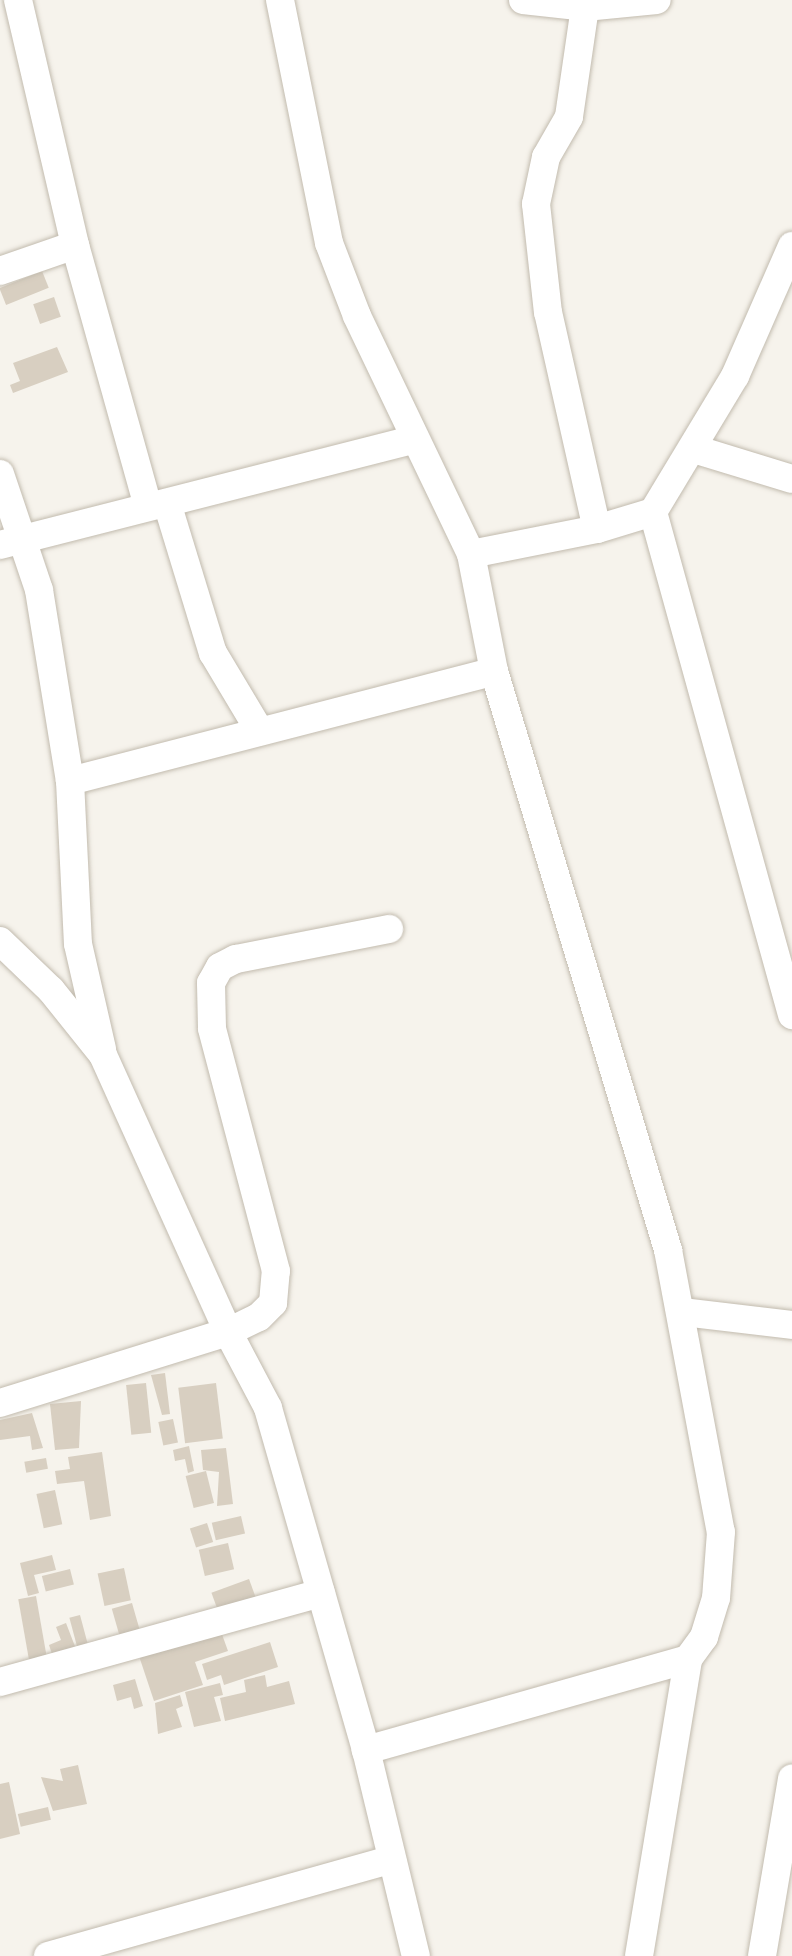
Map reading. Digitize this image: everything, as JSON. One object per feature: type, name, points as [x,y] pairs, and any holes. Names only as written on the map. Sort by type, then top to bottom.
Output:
[{"type":"street","points":[[0,2],[9,0]]},
{"type":"street","points":[[18,0],[75,245],[158,504],[213,653],[259,730]]},
{"type":"street","points":[[280,0],[329,243],[415,439],[471,554],[494,671],[683,1312],[721,1532],[716,1598],[704,1637],[688,1659],[639,1956]]},
{"type":"street","points":[[523,0],[585,7],[657,0]]},
{"type":"street","points":[[585,7],[569,117],[546,157],[536,204],[538,260],[560,378],[597,529]]},
{"type":"street","points":[[0,271],[75,245]]},
{"type":"street","points":[[471,554],[597,529],[653,512],[694,449],[775,296],[792,246]]},
{"type":"street","points":[[12,542],[415,439]]},
{"type":"street","points":[[694,449],[792,479]]},
{"type":"street","points":[[0,474],[12,542],[39,590],[70,781],[73,905],[103,1055],[228,1332],[268,1408],[366,1750],[416,1956]]},
{"type":"street","points":[[653,512],[792,1015]]},
{"type":"street","points":[[70,781],[494,671]]},
{"type":"street","points":[[0,1403],[228,1332],[259,1317],[273,1303],[276,1271],[212,1028],[211,983],[220,967],[236,959],[389,929]]},
{"type":"street","points":[[0,941],[51,990],[103,1055]]},
{"type":"street","points":[[683,1312],[792,1325]]},
{"type":"street","points":[[0,1682],[321,1593]]},
{"type":"street","points":[[366,1750],[688,1659]]},
{"type":"street","points":[[762,1956],[792,1779]]},
{"type":"street","points":[[48,1956],[392,1859]]},
{"type":"building","points":[[42,271],[49,288],[6,305],[0,288]]},
{"type":"building","points":[[54,297],[61,317],[40,324],[33,304]]},
{"type":"building","points":[[57,347],[68,372],[13,393],[10,385],[20,381],[13,363]]},
{"type":"building","points":[[165,1373],[170,1414],[162,1415],[151,1375]]},
{"type":"building","points":[[146,1383],[151,1433],[131,1435],[126,1385]]},
{"type":"building","points":[[216,1383],[223,1439],[185,1443],[178,1388]]},
{"type":"building","points":[[81,1401],[79,1448],[55,1450],[50,1404]]},
{"type":"building","points":[[32,1413],[43,1448],[32,1450],[30,1436],[0,1440],[0,1420]]},
{"type":"building","points":[[173,1419],[178,1442],[163,1446],[158,1422]]},
{"type":"building","points":[[189,1446],[194,1471],[188,1473],[185,1459],[175,1461],[173,1450]]},
{"type":"building","points":[[226,1448],[233,1504],[217,1506],[219,1472],[203,1470],[201,1450]]},
{"type":"building","points":[[102,1452],[111,1516],[90,1520],[84,1481],[57,1484],[55,1471],[70,1469],[68,1457]]},
{"type":"building","points":[[46,1458],[48,1469],[26,1473],[24,1462]]},
{"type":"building","points":[[206,1471],[214,1503],[194,1508],[186,1476]]},
{"type":"building","points":[[55,1490],[62,1524],[44,1528],[36,1494]]},
{"type":"building","points":[[241,1516],[245,1534],[216,1540],[212,1523]]},
{"type":"building","points":[[207,1523],[213,1542],[196,1548],[190,1529]]},
{"type":"building","points":[[228,1543],[234,1569],[205,1576],[199,1550]]},
{"type":"building","points":[[52,1555],[56,1570],[34,1575],[39,1593],[28,1596],[20,1563]]},
{"type":"building","points":[[124,1568],[131,1600],[104,1606],[98,1574]]},
{"type":"building","points":[[70,1569],[74,1585],[46,1592],[42,1576]]},
{"type":"building","points":[[249,1579],[259,1607],[222,1621],[211,1593]]},
{"type":"building","points":[[36,1596],[48,1662],[30,1665],[18,1599]]},
{"type":"building","points":[[132,1603],[143,1642],[123,1648],[112,1609]]},
{"type":"building","points":[[80,1615],[90,1652],[79,1655],[69,1618]]},
{"type":"building","points":[[66,1623],[76,1649],[53,1657],[49,1645],[61,1640],[56,1627]]},
{"type":"building","points":[[219,1626],[228,1651],[195,1662],[203,1685],[154,1701],[138,1653]]},
{"type":"building","points":[[270,1642],[278,1667],[224,1685],[221,1675],[207,1680],[202,1664]]},
{"type":"building","points":[[265,1675],[267,1687],[289,1681],[295,1704],[225,1721],[220,1698],[246,1692],[244,1680]]},
{"type":"building","points":[[135,1679],[143,1706],[134,1709],[131,1697],[117,1701],[113,1685]]},
{"type":"building","points":[[220,1683],[223,1695],[214,1697],[221,1721],[194,1727],[185,1692]]},
{"type":"building","points":[[180,1695],[183,1706],[176,1709],[182,1727],[158,1734],[155,1703]]},
{"type":"building","points":[[78,1765],[87,1804],[53,1811],[41,1777],[63,1781],[60,1769]]},
{"type":"building","points":[[9,1782],[20,1834],[0,1839],[0,1784]]},
{"type":"building","points":[[48,1807],[51,1820],[21,1827],[18,1814]]}]
